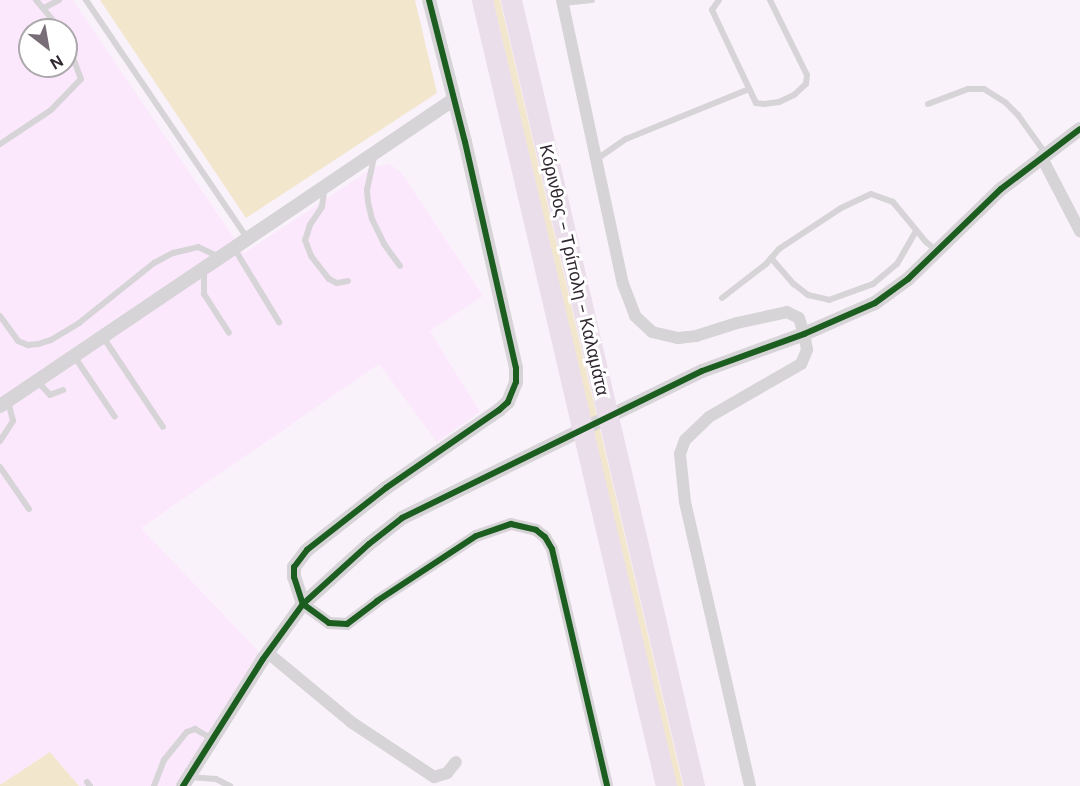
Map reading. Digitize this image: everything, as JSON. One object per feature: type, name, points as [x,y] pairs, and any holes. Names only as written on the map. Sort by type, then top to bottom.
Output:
[{"type":"highway","name":"Κόρινθος - Τρίπολη - Καλαμάτα","points":[[482,0],[666,786]]},
{"type":"highway","name":"Κόρινθος - Τρίπολη - Καλαμάτα","points":[[511,0],[694,786]]},
{"type":"street","points":[[429,0],[516,368],[514,391],[499,410],[386,488],[307,550],[294,567],[297,591],[303,603],[329,623],[348,624],[377,601],[476,537],[511,524],[536,530],[545,537],[555,558],[607,786]]},
{"type":"street","points":[[562,1],[623,284],[632,310],[642,324],[661,335],[690,338],[737,323],[787,312],[799,318],[804,334],[807,350],[801,364],[709,417],[688,436],[680,454],[685,502],[750,786]]},
{"type":"street","points":[[4,403],[453,100]]},
{"type":"street","points":[[185,782],[303,603],[402,518],[645,397],[731,359],[804,334],[875,303],[908,279],[983,204],[1043,155],[1080,129]]},
{"type":"street","points":[[1043,155],[1080,231]]},
{"type":"street","points":[[268,653],[351,722],[434,777],[447,773],[456,762]]},
{"type":"lane","points":[[36,0],[52,18]]},
{"type":"lane","points":[[44,8],[59,0]]},
{"type":"lane","points":[[86,0],[247,239]]},
{"type":"lane","points":[[562,1],[592,0]]},
{"type":"lane","points":[[719,0],[712,10],[756,103],[772,104],[787,100],[806,84],[807,75],[770,0]]},
{"type":"lane","points":[[0,144],[43,116],[81,79],[78,71]]},
{"type":"lane","points":[[597,159],[626,139],[749,89]]},
{"type":"lane","points":[[928,104],[968,89],[984,90],[1006,103],[1018,115],[1043,155]]},
{"type":"lane","points":[[377,151],[370,166],[368,202],[380,236],[400,266]]},
{"type":"lane","points":[[325,186],[322,207],[310,225],[305,240],[316,264],[329,279],[337,283],[348,281]]},
{"type":"lane","points":[[722,298],[779,249],[841,208],[871,194],[893,202],[916,231],[936,250]]},
{"type":"lane","points":[[771,258],[794,284],[808,295],[829,300],[873,284],[897,264],[916,231]]},
{"type":"lane","points":[[0,316],[18,341],[28,345],[38,344],[51,340],[79,323],[154,264],[173,253],[198,247],[219,258]]},
{"type":"lane","points":[[234,248],[279,322]]},
{"type":"lane","points":[[204,268],[204,294],[229,333]]},
{"type":"lane","points":[[103,337],[163,427]]},
{"type":"lane","points":[[74,356],[115,417]]},
{"type":"lane","points":[[37,381],[50,395],[63,390]]},
{"type":"lane","points":[[0,441],[13,421],[4,403]]},
{"type":"lane","points":[[0,467],[29,509]]},
{"type":"lane","points":[[154,786],[164,760],[187,732],[199,730],[212,739]]},
{"type":"lane","points":[[185,782],[216,779],[230,786]]},
{"type":"shaded area","points":[[0,0],[73,0],[244,253],[374,167],[389,164],[401,172],[483,296],[430,331],[480,412],[437,442],[379,364],[141,528],[259,652],[176,786],[79,786],[50,752],[0,785]]},
{"type":"shaded area","points":[[100,0],[415,0],[437,93],[246,218]]},
{"type":"shaded area","points":[[493,0],[500,0],[683,786],[676,786]]},
{"type":"shaded area","points":[[50,752],[79,786],[0,786],[0,785]]},
{"type":"cycle path","points":[[429,0],[465,142],[516,368],[516,382],[508,402],[499,410],[386,488],[307,550],[294,567],[294,577],[303,604],[329,623],[347,624],[377,601],[476,536],[511,524],[536,530],[545,537],[552,549],[607,786]]},
{"type":"cycle path","points":[[183,786],[263,659],[303,604],[369,544],[402,518],[702,371],[804,334],[875,303],[908,279],[1001,189],[1080,129]]}]
